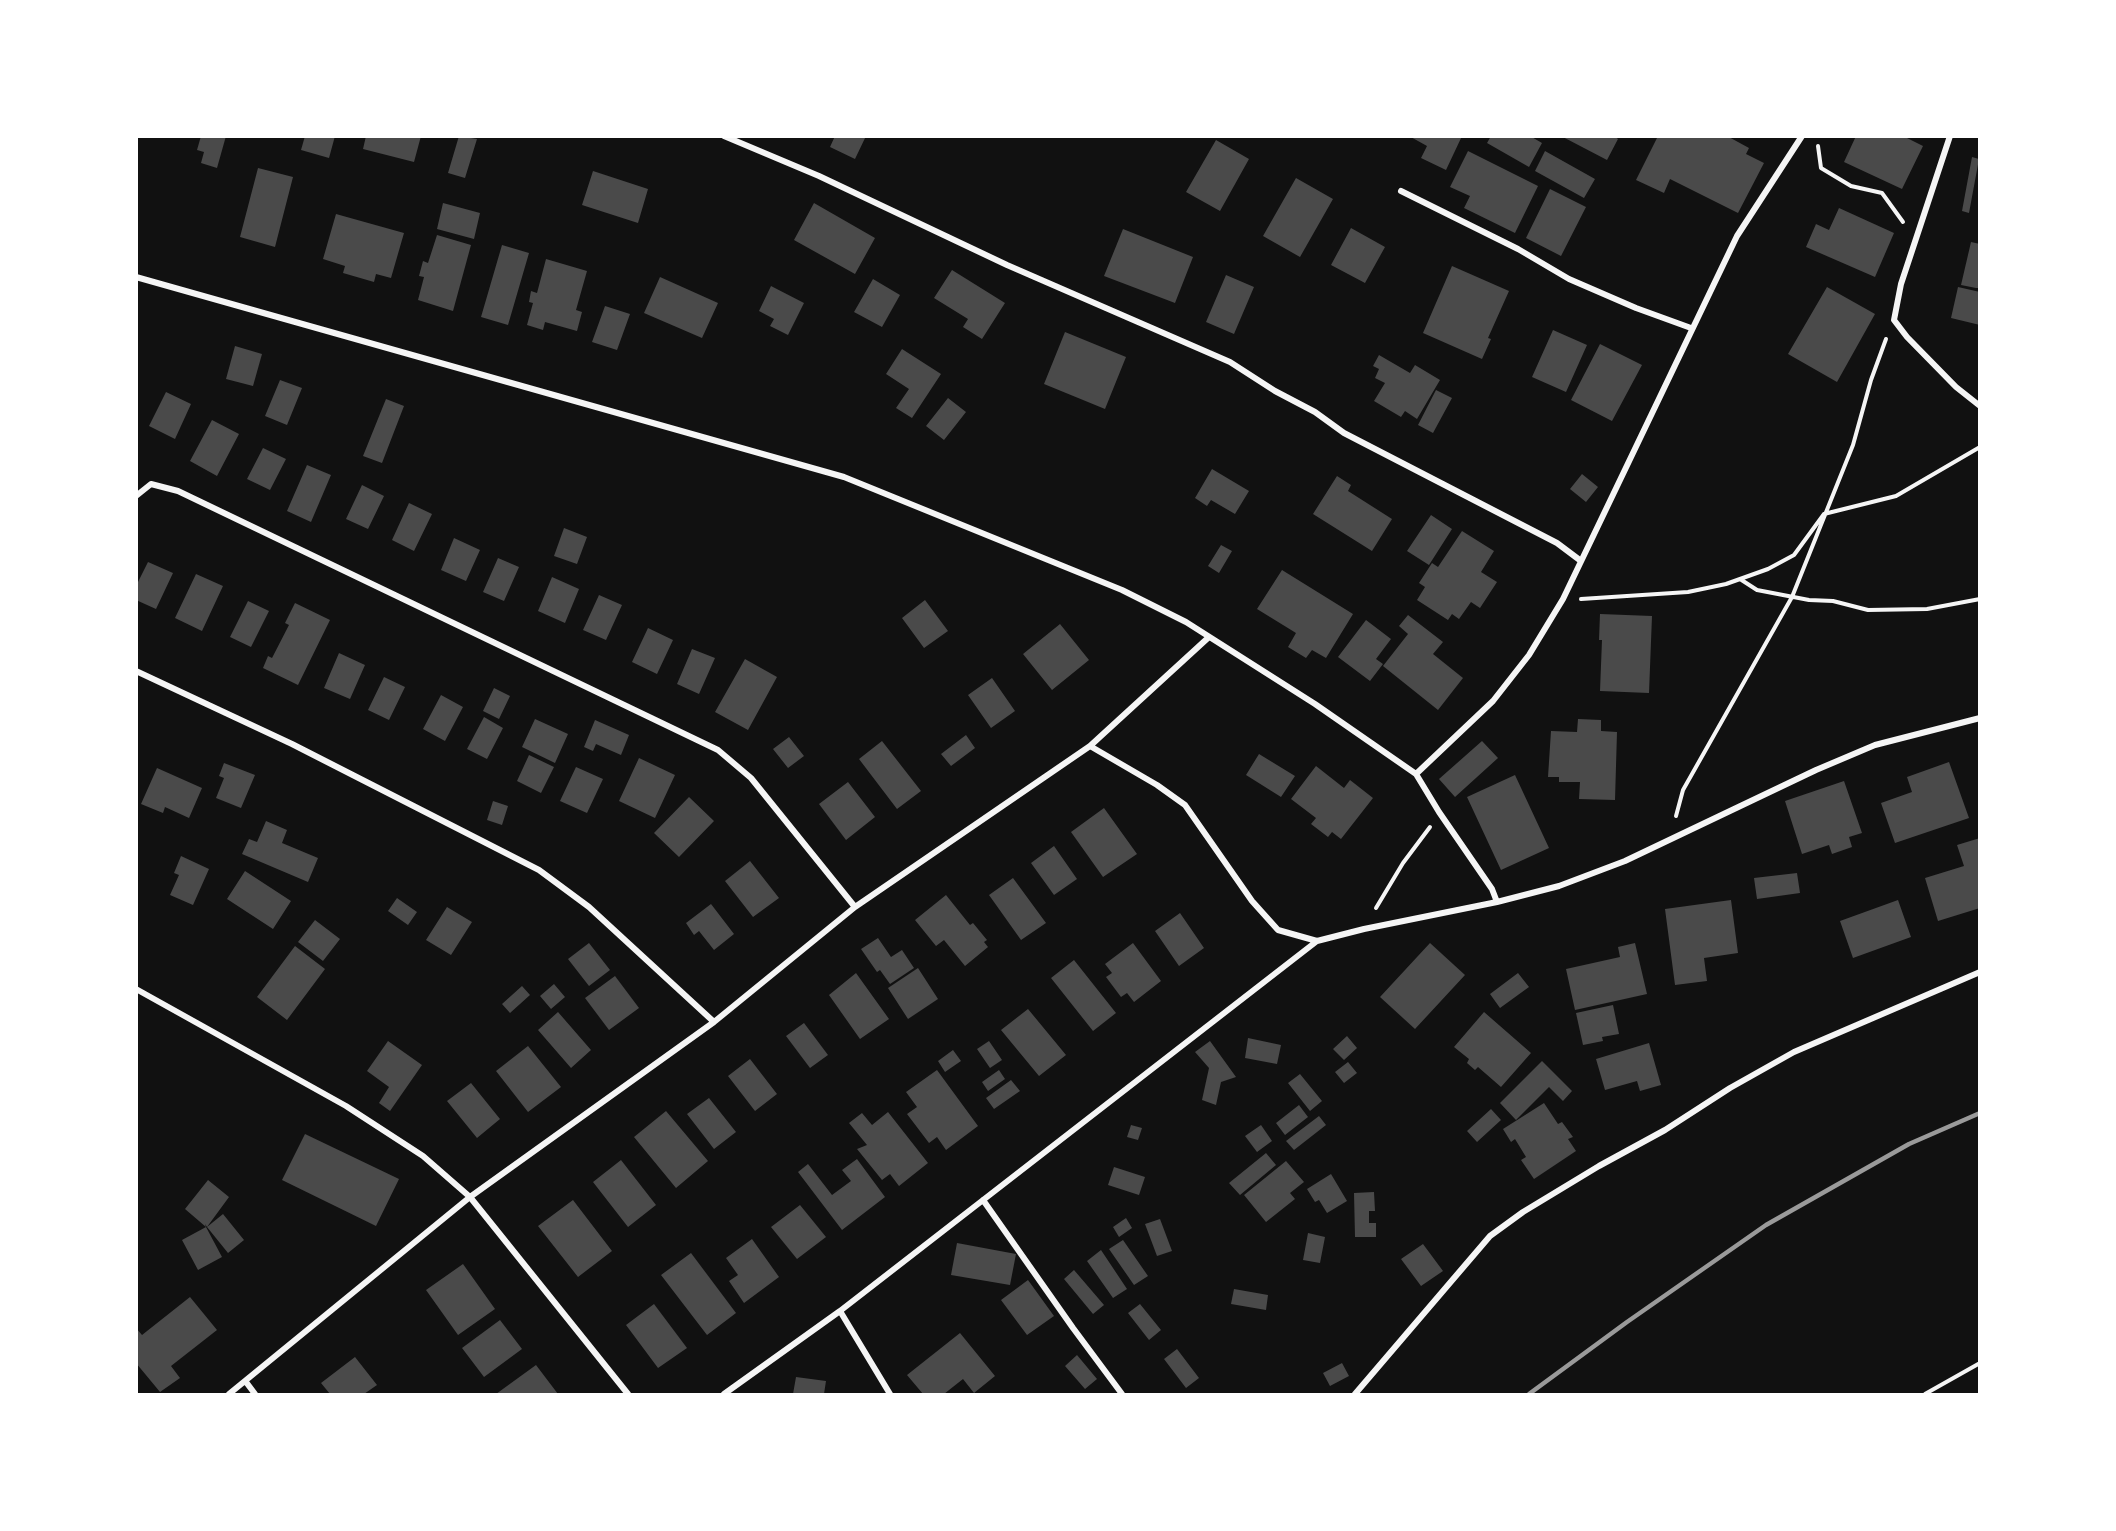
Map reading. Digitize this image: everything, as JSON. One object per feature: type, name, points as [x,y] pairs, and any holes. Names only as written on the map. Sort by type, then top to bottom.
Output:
[{"type":"street","points":[[724,136],[819,176],[1007,265],[1230,362],[1275,391],[1315,412],[1344,433],[1547,538],[1581,561]]},
{"type":"street","points":[[1416,774],[1493,701],[1529,655],[1563,599],[1737,236],[1802,136]]},
{"type":"street","points":[[1950,136],[1901,284],[1894,320],[1907,337],[1956,387],[1980,406]]},
{"type":"street","points":[[1401,191],[1518,249],[1569,279],[1636,308],[1691,328]]},
{"type":"street","points":[[136,278],[844,477],[1122,590],[1186,622],[1315,704],[1416,774],[1492,889],[1497,902]]},
{"type":"street","points":[[136,496],[151,484],[178,491],[718,750],[751,778],[855,907]]},
{"type":"street","points":[[229,1395],[470,1197],[714,1022],[855,907],[1090,746],[1209,637]]},
{"type":"street","points":[[136,671],[292,744],[539,870],[589,907],[714,1022]]},
{"type":"street","points":[[724,1395],[840,1311],[1317,941],[1497,902],[1559,886],[1625,861],[1816,770],[1875,745],[1980,718]]},
{"type":"street","points":[[1090,746],[1157,785],[1185,805],[1252,901],[1278,930],[1317,941]]},
{"type":"street","points":[[1356,1395],[1490,1236],[1523,1212],[1794,1052],[1980,972]]},
{"type":"street","points":[[136,989],[346,1106],[423,1156],[470,1197],[628,1395]]},
{"type":"street","points":[[983,1200],[1122,1395]]},
{"type":"street","points":[[840,1311],[890,1395]]},
{"type":"street","points":[[246,1382],[255,1395]]},
{"type":"path","points":[[1817,136],[1821,168],[1851,186],[1882,193],[1909,228]]},
{"type":"path","points":[[1670,840],[1683,790],[1792,597],[1853,445],[1871,380],[1894,320]]},
{"type":"path","points":[[1563,599],[1688,592],[1740,579],[1794,555],[1824,514],[1896,496],[1980,447]]},
{"type":"path","points":[[1740,579],[1757,590],[1792,597],[1833,601],[1868,610],[1927,609],[1980,599]]},
{"type":"path","points":[[1364,929],[1403,863],[1439,812]]},
{"type":"path","points":[[1924,1395],[1980,1363]]},
{"type":"building","points":[[201,136],[226,136],[217,168],[201,163],[204,152],[197,150]]},
{"type":"building","points":[[305,136],[335,136],[329,158],[301,150]]},
{"type":"building","points":[[366,136],[421,136],[414,162],[363,149]]},
{"type":"building","points":[[459,136],[477,139],[465,178],[448,173]]},
{"type":"building","points":[[835,136],[866,136],[855,159],[830,147]]},
{"type":"building","points":[[1409,136],[1462,136],[1446,170],[1421,158],[1427,146]]},
{"type":"building","points":[[1491,136],[1530,136],[1542,143],[1529,167],[1487,143]]},
{"type":"building","points":[[1561,136],[1614,136],[1618,139],[1607,160]]},
{"type":"building","points":[[1658,136],[1727,136],[1749,148],[1746,154],[1764,163],[1738,213],[1670,179],[1664,193],[1636,180]]},
{"type":"building","points":[[1856,136],[1903,136],[1923,146],[1902,189],[1844,162]]},
{"type":"building","points":[[1216,140],[1249,159],[1220,211],[1186,192]]},
{"type":"building","points":[[1468,151],[1538,186],[1515,233],[1464,208],[1470,196],[1450,187]]},
{"type":"building","points":[[1545,151],[1595,179],[1584,198],[1535,171]]},
{"type":"building","points":[[1972,157],[1979,159],[1969,213],[1962,211]]},
{"type":"building","points":[[258,168],[293,177],[275,247],[240,237]]},
{"type":"building","points":[[593,171],[648,189],[638,223],[582,205]]},
{"type":"building","points":[[1296,178],[1333,199],[1300,257],[1263,236]]},
{"type":"building","points":[[1550,189],[1586,207],[1561,256],[1526,238]]},
{"type":"building","points":[[443,203],[480,213],[474,239],[437,229]]},
{"type":"building","points":[[814,203],[875,238],[855,274],[794,240]]},
{"type":"building","points":[[1839,208],[1894,233],[1875,277],[1806,247],[1816,224],[1829,230]]},
{"type":"building","points":[[336,214],[404,233],[391,278],[376,274],[374,282],[343,273],[345,266],[323,259]]},
{"type":"building","points":[[1351,228],[1385,247],[1365,283],[1331,265]]},
{"type":"building","points":[[1123,229],[1193,257],[1175,303],[1104,276]]},
{"type":"building","points":[[437,235],[471,245],[453,311],[418,300],[424,277],[419,276],[423,261],[428,263]]},
{"type":"building","points":[[1971,242],[1980,244],[1980,288],[1961,285]]},
{"type":"building","points":[[502,245],[529,253],[508,325],[481,317]]},
{"type":"building","points":[[546,259],[587,271],[576,310],[582,312],[577,331],[545,322],[543,330],[527,325],[533,303],[529,302],[531,291],[537,293]]},
{"type":"building","points":[[1452,266],[1509,291],[1488,338],[1491,339],[1482,359],[1423,333]]},
{"type":"building","points":[[952,270],[1005,303],[982,339],[963,327],[968,319],[934,298]]},
{"type":"building","points":[[1226,275],[1254,287],[1234,334],[1206,322]]},
{"type":"building","points":[[660,277],[718,303],[702,338],[644,313]]},
{"type":"building","points":[[873,279],[900,295],[882,327],[854,312]]},
{"type":"building","points":[[771,286],[804,303],[788,335],[770,326],[774,319],[759,311]]},
{"type":"building","points":[[1827,287],[1875,314],[1837,382],[1788,354]]},
{"type":"building","points":[[1958,287],[1980,292],[1980,325],[1951,318]]},
{"type":"building","points":[[605,306],[630,314],[617,350],[592,342]]},
{"type":"building","points":[[1553,330],[1587,345],[1566,392],[1532,377]]},
{"type":"building","points":[[1065,332],[1126,357],[1105,409],[1044,384]]},
{"type":"building","points":[[1600,344],[1642,365],[1612,421],[1571,400]]},
{"type":"building","points":[[235,346],[262,354],[253,386],[226,379]]},
{"type":"building","points":[[902,349],[941,374],[912,418],[896,408],[909,389],[886,374]]},
{"type":"building","points":[[1379,355],[1410,373],[1415,365],[1440,380],[1417,419],[1405,411],[1401,417],[1374,401],[1385,383],[1375,378],[1379,369],[1373,366]]},
{"type":"building","points":[[280,380],[302,388],[287,425],[265,416]]},
{"type":"building","points":[[1436,390],[1452,398],[1433,433],[1418,425]]},
{"type":"building","points":[[166,392],[191,404],[175,439],[149,426]]},
{"type":"building","points":[[948,398],[966,412],[944,440],[926,426]]},
{"type":"building","points":[[386,399],[404,406],[382,463],[363,456]]},
{"type":"building","points":[[212,420],[239,434],[217,476],[190,461]]},
{"type":"building","points":[[263,448],[286,459],[270,490],[247,479]]},
{"type":"building","points":[[307,465],[331,475],[311,522],[287,511]]},
{"type":"building","points":[[1212,469],[1249,491],[1235,514],[1211,500],[1207,506],[1195,498]]},
{"type":"building","points":[[1582,474],[1598,487],[1586,502],[1570,489]]},
{"type":"building","points":[[1337,476],[1351,485],[1348,491],[1392,519],[1372,551],[1313,514]]},
{"type":"building","points":[[362,485],[384,496],[368,529],[346,519]]},
{"type":"building","points":[[409,503],[432,514],[414,551],[392,540]]},
{"type":"building","points":[[1431,515],[1452,529],[1429,565],[1407,551]]},
{"type":"building","points":[[564,528],[587,537],[577,564],[554,556]]},
{"type":"building","points":[[1462,531],[1494,551],[1481,572],[1497,582],[1480,608],[1471,602],[1459,619],[1452,614],[1448,620],[1417,600],[1425,587],[1419,583],[1432,563],[1438,567]]},
{"type":"building","points":[[454,538],[480,550],[466,581],[441,570]]},
{"type":"building","points":[[1221,545],[1232,551],[1219,573],[1208,566]]},
{"type":"building","points":[[498,558],[519,567],[504,601],[483,592]]},
{"type":"building","points":[[148,562],[173,573],[156,609],[136,600],[136,586]]},
{"type":"building","points":[[1282,570],[1353,614],[1326,658],[1312,650],[1306,658],[1288,647],[1296,633],[1257,609]]},
{"type":"building","points":[[196,574],[223,586],[202,631],[175,618]]},
{"type":"building","points":[[552,577],[579,589],[565,623],[538,611]]},
{"type":"building","points":[[599,595],[622,605],[606,640],[583,630]]},
{"type":"building","points":[[925,600],[948,631],[924,648],[902,618]]},
{"type":"building","points":[[248,601],[269,611],[251,647],[230,637]]},
{"type":"building","points":[[295,603],[330,620],[298,685],[263,668],[268,656],[272,658],[289,625],[285,623]]},
{"type":"building","points":[[1600,614],[1652,616],[1649,693],[1600,691],[1602,640],[1599,640]]},
{"type":"building","points":[[1408,615],[1443,642],[1433,654],[1463,678],[1438,710],[1383,666],[1408,634],[1399,626]]},
{"type":"building","points":[[1366,620],[1391,639],[1376,659],[1383,664],[1370,681],[1338,657]]},
{"type":"building","points":[[1060,624],[1089,660],[1052,690],[1023,654]]},
{"type":"building","points":[[648,628],[673,640],[657,674],[632,662]]},
{"type":"building","points":[[692,649],[715,658],[699,694],[677,684]]},
{"type":"building","points":[[339,653],[365,665],[350,699],[324,688]]},
{"type":"building","points":[[745,659],[777,677],[748,730],[715,712]]},
{"type":"building","points":[[384,677],[405,687],[389,720],[368,710]]},
{"type":"building","points":[[992,678],[1015,711],[991,728],[968,695]]},
{"type":"building","points":[[494,688],[510,696],[499,719],[483,711]]},
{"type":"building","points":[[441,695],[463,707],[445,741],[423,729]]},
{"type":"building","points":[[484,717],[503,728],[487,759],[467,749]]},
{"type":"building","points":[[535,719],[568,734],[555,763],[522,747]]},
{"type":"building","points":[[1578,719],[1601,720],[1601,731],[1617,732],[1615,800],[1579,799],[1580,782],[1559,782],[1559,777],[1548,777],[1551,731],[1577,732]]},
{"type":"building","points":[[595,720],[629,735],[621,755],[596,744],[593,751],[584,747]]},
{"type":"building","points":[[966,735],[975,748],[951,766],[941,754]]},
{"type":"building","points":[[789,737],[804,756],[788,768],[773,749]]},
{"type":"building","points":[[882,741],[921,791],[897,809],[859,759]]},
{"type":"building","points":[[1482,741],[1498,758],[1455,797],[1439,779]]},
{"type":"building","points":[[1259,754],[1295,776],[1281,797],[1246,775]]},
{"type":"building","points":[[529,755],[554,767],[541,793],[517,781]]},
{"type":"building","points":[[639,758],[675,775],[655,818],[619,801]]},
{"type":"building","points":[[1949,762],[1969,818],[1895,843],[1881,803],[1912,792],[1907,777]]},
{"type":"building","points":[[224,763],[255,775],[241,808],[216,798],[224,778],[219,776]]},
{"type":"building","points":[[1316,766],[1344,788],[1350,780],[1373,798],[1341,839],[1332,832],[1328,837],[1311,824],[1316,818],[1291,799]]},
{"type":"building","points":[[576,767],[603,779],[587,813],[560,801]]},
{"type":"building","points":[[157,768],[202,788],[189,818],[165,807],[163,813],[141,804]]},
{"type":"building","points":[[1515,775],[1549,848],[1501,870],[1467,797]]},
{"type":"building","points":[[1844,781],[1862,833],[1849,837],[1852,847],[1832,854],[1829,845],[1802,854],[1785,801]]},
{"type":"building","points":[[848,782],[875,817],[846,840],[819,804]]},
{"type":"building","points":[[689,797],[714,821],[679,857],[654,833]]},
{"type":"building","points":[[493,801],[508,806],[502,825],[487,820]]},
{"type":"building","points":[[1104,808],[1137,854],[1103,877],[1071,832]]},
{"type":"building","points":[[266,821],[287,830],[282,843],[318,858],[308,882],[242,854],[249,839],[257,842]]},
{"type":"building","points":[[1980,838],[1980,908],[1938,921],[1925,878],[1964,866],[1957,845]]},
{"type":"building","points":[[1054,846],[1077,879],[1054,895],[1031,863]]},
{"type":"building","points":[[181,856],[209,869],[193,905],[170,895],[179,875],[174,873]]},
{"type":"building","points":[[750,861],[779,898],[753,917],[725,881]]},
{"type":"building","points":[[245,871],[291,901],[273,929],[227,899]]},
{"type":"building","points":[[1797,873],[1800,893],[1757,899],[1754,878]]},
{"type":"building","points":[[1013,878],[1046,923],[1021,940],[989,895]]},
{"type":"building","points":[[946,895],[970,925],[973,923],[987,940],[984,942],[988,947],[965,966],[944,940],[936,946],[915,920]]},
{"type":"building","points":[[397,898],[417,912],[408,925],[388,911]]},
{"type":"building","points":[[1731,900],[1738,953],[1704,958],[1707,981],[1675,985],[1665,909]]},
{"type":"building","points":[[1898,900],[1911,937],[1853,958],[1840,921]]},
{"type":"building","points":[[711,904],[734,934],[714,950],[699,931],[694,935],[686,923]]},
{"type":"building","points":[[447,907],[472,922],[451,955],[426,940]]},
{"type":"building","points":[[1180,913],[1204,948],[1179,966],[1155,931]]},
{"type":"building","points":[[315,920],[340,939],[323,961],[298,942]]},
{"type":"building","points":[[878,938],[891,957],[902,950],[914,968],[890,984],[880,970],[877,972],[861,949]]},
{"type":"building","points":[[589,943],[610,970],[589,986],[568,959]]},
{"type":"building","points":[[1133,943],[1161,981],[1134,1002],[1127,993],[1121,997],[1106,977],[1112,973],[1105,964]]},
{"type":"building","points":[[1430,943],[1465,975],[1415,1029],[1380,997]]},
{"type":"building","points":[[1635,943],[1647,994],[1575,1010],[1566,969],[1620,957],[1618,947]]},
{"type":"building","points":[[295,946],[325,969],[287,1020],[257,997]]},
{"type":"building","points":[[1074,960],[1116,1013],[1093,1031],[1051,978]]},
{"type":"building","points":[[918,968],[938,999],[908,1019],[888,988]]},
{"type":"building","points":[[856,973],[889,1019],[860,1039],[829,995]]},
{"type":"building","points":[[1518,973],[1529,987],[1500,1008],[1490,994]]},
{"type":"building","points":[[615,976],[639,1008],[609,1030],[585,998]]},
{"type":"building","points":[[554,984],[565,997],[551,1009],[540,996]]},
{"type":"building","points":[[522,986],[530,995],[510,1013],[502,1004]]},
{"type":"building","points":[[1613,1005],[1619,1034],[1602,1037],[1603,1041],[1583,1045],[1576,1013]]},
{"type":"building","points":[[1028,1009],[1066,1055],[1039,1076],[1001,1030]]},
{"type":"building","points":[[558,1012],[591,1050],[571,1068],[538,1030]]},
{"type":"building","points":[[1484,1012],[1531,1053],[1501,1087],[1478,1067],[1475,1070],[1467,1063],[1469,1059],[1454,1047]]},
{"type":"building","points":[[804,1023],[828,1055],[810,1068],[786,1036]]},
{"type":"building","points":[[1347,1036],[1357,1048],[1344,1060],[1333,1049]]},
{"type":"building","points":[[1248,1038],[1281,1045],[1277,1064],[1245,1058]]},
{"type":"building","points":[[388,1041],[422,1065],[390,1111],[379,1103],[389,1087],[367,1071]]},
{"type":"building","points":[[989,1041],[1002,1060],[990,1068],[977,1049]]},
{"type":"building","points":[[1210,1041],[1236,1077],[1221,1082],[1216,1105],[1202,1100],[1209,1068],[1195,1052]]},
{"type":"building","points":[[1649,1043],[1661,1085],[1640,1091],[1637,1081],[1605,1090],[1596,1059]]},
{"type":"building","points":[[528,1046],[561,1087],[528,1112],[496,1071]]},
{"type":"building","points":[[953,1050],[961,1061],[945,1072],[938,1061]]},
{"type":"building","points":[[750,1059],[777,1094],[755,1111],[728,1076]]},
{"type":"building","points":[[1542,1061],[1572,1091],[1563,1101],[1549,1087],[1516,1120],[1500,1103]]},
{"type":"building","points":[[1348,1062],[1357,1073],[1344,1083],[1335,1072]]},
{"type":"building","points":[[937,1070],[978,1126],[946,1150],[937,1137],[929,1143],[907,1114],[917,1107],[906,1092]]},
{"type":"building","points":[[999,1070],[1005,1079],[988,1091],[982,1082]]},
{"type":"building","points":[[1300,1074],[1322,1101],[1310,1111],[1288,1083]]},
{"type":"building","points":[[1011,1080],[1020,1091],[994,1109],[986,1098]]},
{"type":"building","points":[[471,1083],[500,1119],[477,1138],[447,1101]]},
{"type":"building","points":[[709,1098],[736,1132],[714,1149],[687,1114]]},
{"type":"building","points":[[1544,1103],[1558,1124],[1562,1122],[1573,1137],[1568,1139],[1576,1151],[1534,1179],[1521,1160],[1526,1157],[1515,1139],[1511,1142],[1503,1129]]},
{"type":"building","points":[[1299,1105],[1308,1117],[1285,1135],[1276,1123]]},
{"type":"building","points":[[1491,1109],[1501,1120],[1477,1142],[1467,1131]]},
{"type":"building","points":[[666,1111],[708,1161],[676,1188],[634,1137]]},
{"type":"building","points":[[888,1112],[928,1163],[899,1186],[890,1174],[882,1180],[857,1149],[867,1145],[849,1123],[862,1113],[872,1125]]},
{"type":"building","points":[[1319,1116],[1326,1125],[1294,1150],[1286,1141]]},
{"type":"building","points":[[1131,1125],[1142,1128],[1138,1140],[1127,1137]]},
{"type":"building","points":[[1261,1125],[1272,1141],[1257,1152],[1245,1136]]},
{"type":"building","points":[[305,1134],[399,1179],[376,1226],[282,1180]]},
{"type":"building","points":[[1266,1153],[1276,1165],[1240,1195],[1229,1183]]},
{"type":"building","points":[[857,1159],[885,1197],[842,1230],[798,1172],[808,1164],[832,1195],[851,1181],[842,1170]]},
{"type":"building","points":[[621,1160],[656,1205],[628,1227],[593,1182]]},
{"type":"building","points":[[1286,1161],[1304,1182],[1290,1193],[1295,1199],[1266,1222],[1244,1195]]},
{"type":"building","points":[[1114,1167],[1145,1177],[1139,1195],[1108,1185]]},
{"type":"building","points":[[1331,1174],[1347,1201],[1327,1213],[1319,1200],[1315,1202],[1307,1189]]},
{"type":"building","points":[[208,1180],[229,1197],[207,1227],[205,1224],[206,1227],[185,1209]]},
{"type":"building","points":[[1374,1192],[1375,1211],[1369,1211],[1369,1223],[1376,1223],[1376,1237],[1355,1237],[1354,1193]]},
{"type":"building","points":[[573,1200],[612,1251],[578,1277],[538,1226]]},
{"type":"building","points":[[800,1205],[826,1237],[797,1259],[771,1227]]},
{"type":"building","points":[[223,1214],[244,1240],[228,1253],[207,1227]]},
{"type":"building","points":[[1126,1218],[1132,1228],[1119,1237],[1113,1227]]},
{"type":"building","points":[[1160,1219],[1172,1251],[1157,1256],[1145,1224]]},
{"type":"building","points":[[206,1227],[222,1257],[198,1270],[182,1240]]},
{"type":"building","points":[[1308,1233],[1325,1237],[1320,1263],[1303,1260]]},
{"type":"building","points":[[752,1239],[779,1277],[744,1303],[729,1281],[738,1275],[726,1258]]},
{"type":"building","points":[[1123,1240],[1148,1276],[1134,1285],[1109,1249]]},
{"type":"building","points":[[957,1243],[1016,1254],[1010,1285],[951,1275]]},
{"type":"building","points":[[1423,1244],[1443,1271],[1421,1286],[1401,1259]]},
{"type":"building","points":[[1101,1250],[1127,1289],[1113,1298],[1087,1261]]},
{"type":"building","points":[[691,1253],[736,1313],[707,1335],[661,1275]]},
{"type":"building","points":[[463,1264],[495,1309],[458,1335],[426,1290]]},
{"type":"building","points":[[1074,1270],[1104,1305],[1093,1314],[1064,1279]]},
{"type":"building","points":[[1028,1280],[1054,1316],[1027,1335],[1001,1300]]},
{"type":"building","points":[[1234,1289],[1268,1295],[1266,1310],[1231,1304]]},
{"type":"building","points":[[190,1297],[217,1330],[171,1366],[180,1378],[160,1392],[136,1363],[136,1328],[142,1335]]},
{"type":"building","points":[[654,1304],[687,1348],[658,1368],[626,1325]]},
{"type":"building","points":[[1140,1304],[1161,1330],[1149,1340],[1128,1313]]},
{"type":"building","points":[[500,1320],[522,1349],[484,1377],[462,1348]]},
{"type":"building","points":[[960,1333],[995,1376],[974,1393],[963,1379],[944,1394],[923,1394],[907,1375]]},
{"type":"building","points":[[1177,1349],[1199,1378],[1186,1388],[1164,1359]]},
{"type":"building","points":[[1077,1355],[1097,1379],[1085,1389],[1065,1366]]},
{"type":"building","points":[[355,1357],[377,1385],[364,1394],[330,1394],[321,1383]]},
{"type":"building","points":[[1342,1363],[1349,1376],[1330,1386],[1323,1373]]},
{"type":"building","points":[[536,1365],[558,1394],[496,1394]]},
{"type":"building","points":[[796,1377],[826,1381],[824,1394],[793,1394]]},
{"type":"railway","points":[[1529,1394],[1766,1225],[1909,1144],[1980,1113]]}]
